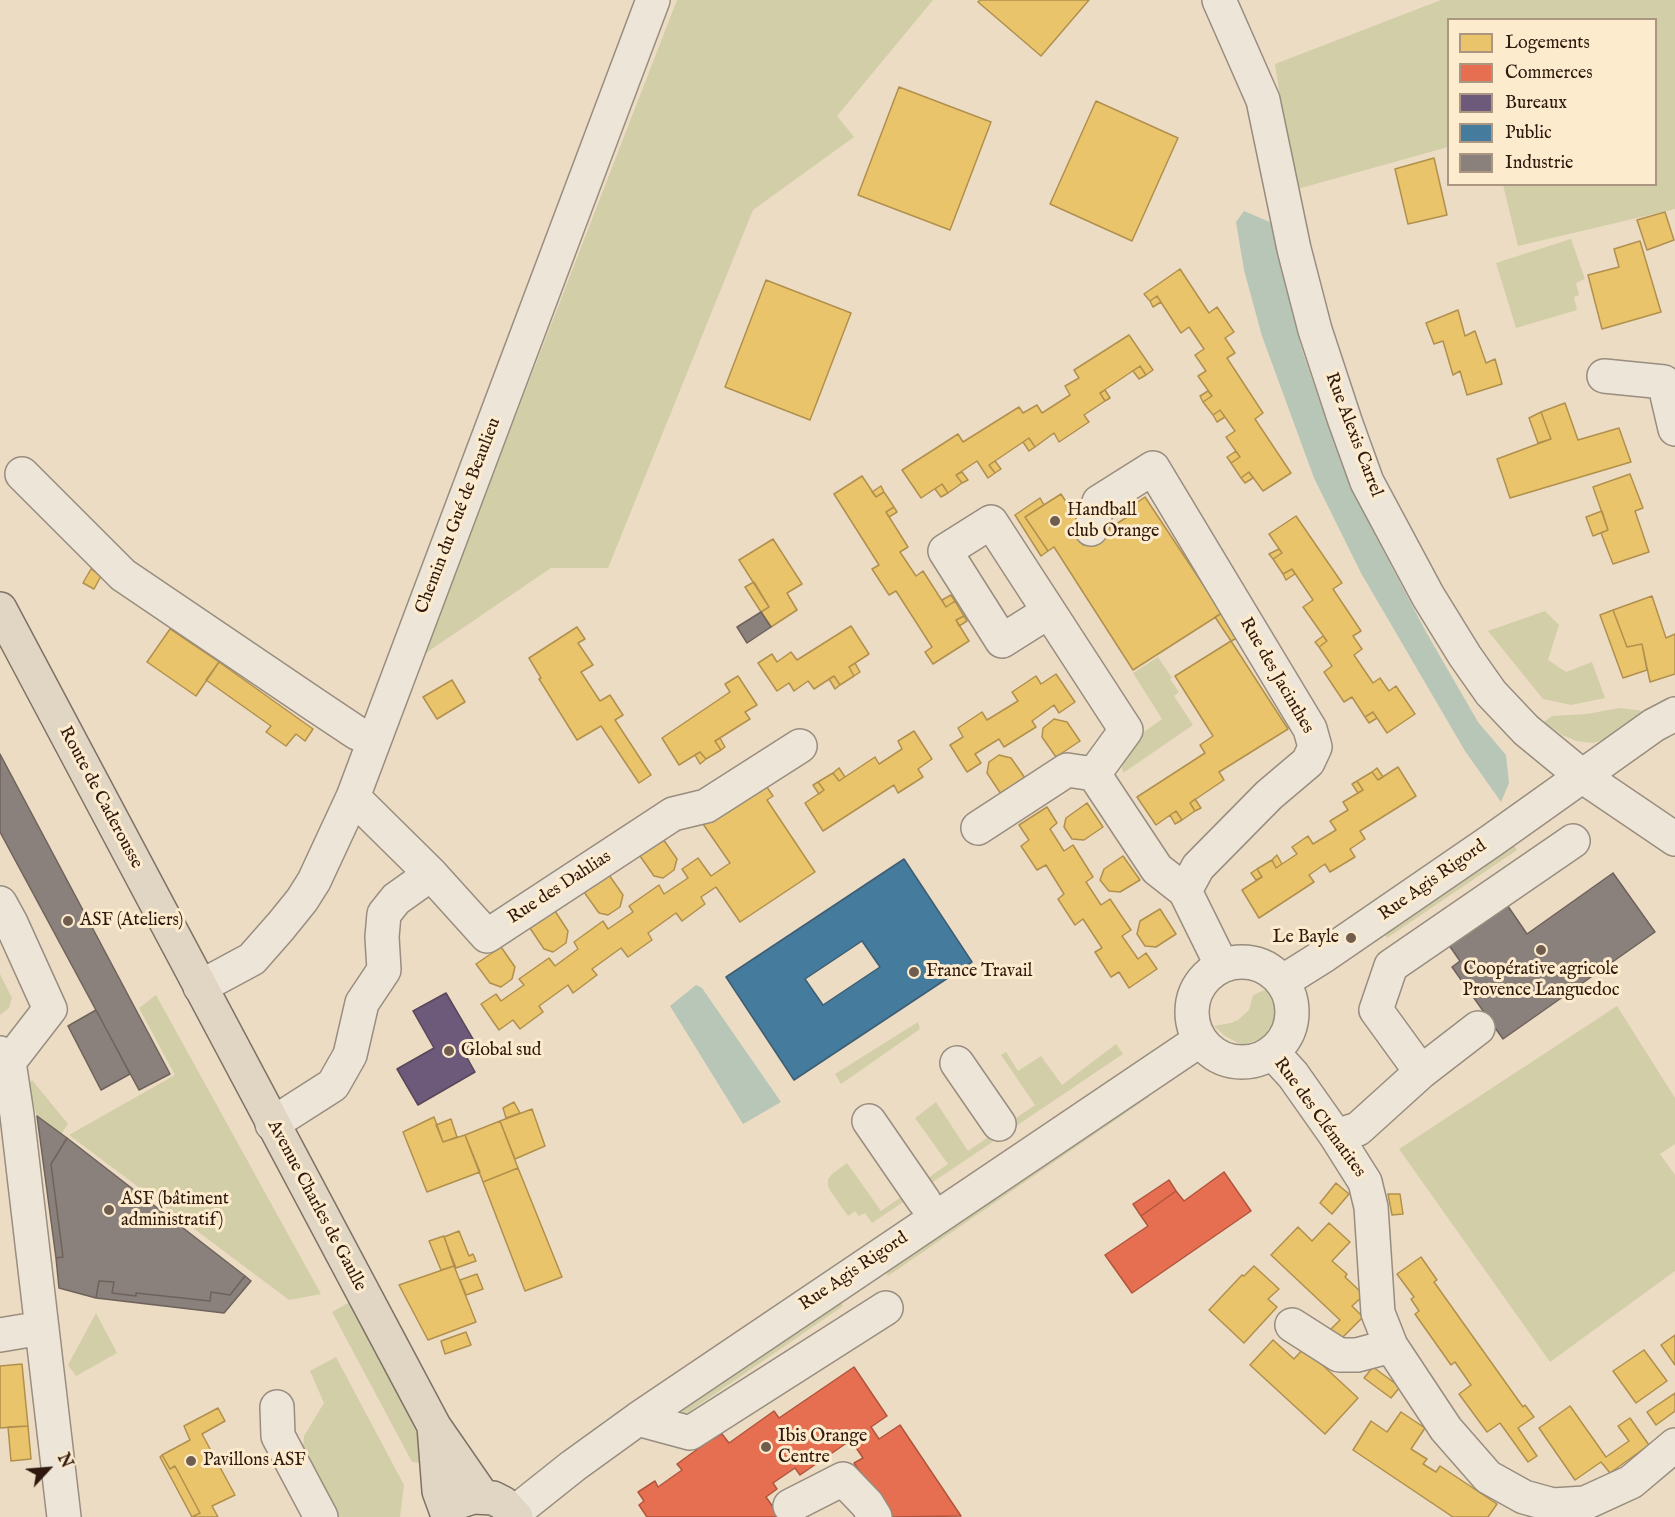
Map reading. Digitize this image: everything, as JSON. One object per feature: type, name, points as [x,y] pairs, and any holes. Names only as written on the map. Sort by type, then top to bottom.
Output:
[{"type":"main road","name":"Route de Caderousse","points":[[0,609],[200,987]]},
{"type":"main road","name":"Avenue Charles de Gaulle","points":[[200,987],[434,1426],[483,1497],[465,1499],[446,1515],[439,1491],[434,1426]]},
{"type":"main road","points":[[483,1497],[493,1498],[503,1503],[515,1515]]},
{"type":"street","name":"Chemin du Gué de Beaulieu","points":[[200,987],[252,958],[288,918],[314,881],[353,797],[653,0]]},
{"type":"street","name":"Rue Alexis Carrel","points":[[1219,0],[1263,100],[1294,249],[1315,330],[1367,482],[1428,596],[1491,693],[1526,730],[1582,776],[1675,839]]},
{"type":"street","points":[[1604,376],[1664,382],[1675,429]]},
{"type":"street","name":"Rue des Jacinthes","points":[[1091,529],[1099,502],[1153,468],[1310,729],[1315,747],[1308,762],[1269,795],[1198,867],[1185,891]]},
{"type":"street","points":[[22,474],[123,575],[357,733],[373,740]]},
{"type":"street","points":[[1048,612],[1002,641],[945,551],[991,522],[1126,730],[1094,774]]},
{"type":"street","name":"Rue Agis Rigord","points":[[1282,982],[1342,944],[1653,725],[1675,714]]},
{"type":"street","name":"Rue des Dahlias","points":[[353,797],[431,874],[487,936],[673,814],[706,806],[800,746]]},
{"type":"street","points":[[978,828],[1067,770],[1094,774],[1157,869],[1185,891],[1222,966]]},
{"type":"street","points":[[1421,1072],[1376,1010],[1390,966],[1573,841]]},
{"type":"street","points":[[272,1124],[333,1085],[350,1055],[362,1004],[384,970],[382,937],[384,914],[396,899],[431,874]]},
{"type":"street","points":[[0,903],[50,1009],[5,1058],[42,1328],[64,1517]]},
{"type":"street","points":[[1235,963],[1254,964],[1272,972],[1282,982],[1289,996],[1292,1011],[1290,1027],[1283,1041],[1272,1052],[1254,1061],[1233,1061],[1215,1054],[1200,1040],[1193,1024],[1192,1006],[1197,989],[1207,975],[1222,966],[1235,963]]},
{"type":"street","points":[[1336,1136],[1358,1129],[1421,1072],[1478,1029]]},
{"type":"street","name":"Rue Agis Rigord","points":[[515,1515],[573,1466],[638,1419],[1200,1040]]},
{"type":"street","name":"Rue des Clématites","points":[[1272,1052],[1293,1075],[1365,1182],[1371,1207],[1378,1313],[1391,1346],[1446,1429],[1488,1477],[1524,1497],[1553,1505],[1585,1503],[1631,1482],[1675,1445]]},
{"type":"street","points":[[957,1063],[999,1124]]},
{"type":"street","points":[[869,1121],[924,1201]]},
{"type":"street","points":[[638,1419],[690,1433],[886,1308]]},
{"type":"street","points":[[1292,1325],[1339,1355],[1357,1355],[1391,1346]]},
{"type":"street","points":[[0,1335],[42,1328]]},
{"type":"street","points":[[277,1407],[278,1436],[321,1517]]},
{"type":"street","points":[[790,1506],[843,1479],[867,1504],[875,1517]]},
{"type":"shaded area","points":[[677,0],[933,0],[837,116],[854,137],[753,210],[608,568],[551,568],[423,655]]},
{"type":"shaded area","points":[[1441,0],[1675,0],[1675,209],[1518,246],[1503,186],[1657,186],[1657,18],[1447,18],[1447,147],[1294,190],[1275,64]]},
{"type":"shaded area","points":[[1244,211],[1270,222],[1301,347],[1334,443],[1375,535],[1426,632],[1478,722],[1506,755],[1509,783],[1501,802],[1465,751],[1361,573],[1314,478],[1262,336],[1244,270],[1236,222]]},
{"type":"shaded area","points":[[1571,239],[1585,279],[1576,283],[1579,295],[1574,297],[1577,310],[1516,328],[1496,263]]},
{"type":"shaded area","points":[[1545,611],[1559,625],[1548,660],[1566,672],[1592,662],[1605,698],[1571,705],[1543,699],[1488,631]]},
{"type":"shaded area","points":[[1158,657],[1179,692],[1174,696],[1193,725],[1123,773],[1121,759],[1141,734],[1162,719],[1133,673]]},
{"type":"shaded area","points":[[1619,708],[1644,711],[1617,735],[1593,743],[1576,741],[1562,735],[1544,722],[1552,716],[1587,714]]},
{"type":"shaded area","points":[[1514,845],[1517,850],[1387,938],[1384,933]]},
{"type":"shaded area","points":[[0,974],[12,998],[9,1008],[0,1015]]},
{"type":"shaded area","points":[[696,985],[702,988],[781,1102],[743,1124],[670,1006]]},
{"type":"shaded area","points":[[1267,989],[1273,999],[1276,1017],[1263,1038],[1242,1045],[1225,1036],[1214,1026],[1238,1020],[1249,1010],[1253,995]]},
{"type":"shaded area","points":[[156,995],[321,1294],[289,1300],[69,1135],[175,1075],[139,1008]]},
{"type":"shaded area","points":[[1617,1006],[1675,1098],[1675,1144],[1660,1154],[1675,1175],[1675,1271],[1550,1362],[1399,1149]]},
{"type":"shaded area","points":[[918,1022],[920,1029],[841,1084],[835,1074]]},
{"type":"shaded area","points":[[1116,1044],[1123,1054],[872,1223],[865,1213],[859,1216],[855,1211],[848,1216],[831,1192],[828,1179],[847,1163],[881,1211],[948,1164],[915,1118],[936,1102],[968,1151],[1035,1105],[1001,1055],[1006,1052],[1018,1071],[1041,1056],[1062,1085]]},
{"type":"shaded area","points":[[32,1080],[68,1124],[61,1134],[37,1116],[27,1085]]},
{"type":"shaded area","points":[[1145,1091],[1149,1097],[888,1276],[884,1269]]},
{"type":"shaded area","points":[[839,1300],[843,1306],[674,1422],[670,1415]]},
{"type":"shaded area","points":[[350,1302],[412,1421],[421,1446],[421,1463],[412,1462],[332,1312]]},
{"type":"shaded area","points":[[96,1313],[117,1353],[76,1376],[68,1365]]},
{"type":"shaded area","points":[[336,1357],[404,1485],[400,1517],[334,1517],[323,1497],[303,1447],[304,1436],[324,1403],[310,1371]]},
{"type":"building: Logements","points":[[980,0],[1089,0],[1041,56],[978,2]]},
{"type":"building: Logements","points":[[899,87],[991,122],[950,230],[858,195]]},
{"type":"building: Logements","points":[[1096,101],[1178,138],[1132,241],[1050,204]]},
{"type":"building: Logements","points":[[1434,158],[1447,215],[1408,224],[1395,169]]},
{"type":"building: Logements","points":[[1665,212],[1674,240],[1647,250],[1637,220]]},
{"type":"building: Logements","points":[[1640,241],[1661,312],[1602,329],[1588,275],[1619,267],[1614,249]]},
{"type":"building: Logements","points":[[1180,269],[1209,313],[1217,307],[1234,332],[1225,338],[1235,353],[1227,358],[1263,413],[1255,419],[1291,473],[1263,491],[1249,472],[1241,478],[1231,463],[1240,457],[1226,437],[1235,431],[1220,410],[1213,415],[1203,402],[1212,396],[1198,376],[1206,371],[1195,355],[1204,349],[1189,327],[1181,333],[1157,296],[1150,301],[1144,294]]},
{"type":"building: Logements","points":[[766,280],[851,313],[810,420],[725,387]]},
{"type":"building: Logements","points":[[1157,296],[1161,302],[1153,307],[1150,301]]},
{"type":"building: Logements","points":[[1458,310],[1465,336],[1475,331],[1486,363],[1495,359],[1502,384],[1467,395],[1460,371],[1453,375],[1443,341],[1434,344],[1426,323]]},
{"type":"building: Logements","points":[[1129,335],[1153,370],[1146,375],[1140,366],[1100,393],[1105,401],[1084,415],[1089,422],[1059,442],[1054,433],[1035,447],[1029,438],[989,465],[995,473],[988,478],[977,461],[956,475],[962,483],[948,493],[942,484],[921,498],[902,470],[958,434],[963,442],[1019,407],[1023,413],[1037,405],[1042,413],[1070,395],[1065,386],[1079,378],[1074,370]]},
{"type":"building: Logements","points":[[1140,366],[1146,375],[1139,379],[1133,371]]},
{"type":"building: Logements","points":[[1105,390],[1110,398],[1105,401],[1100,393]]},
{"type":"building: Logements","points":[[1208,391],[1212,396],[1203,402],[1200,396]]},
{"type":"building: Logements","points":[[1565,403],[1578,440],[1619,428],[1631,462],[1510,498],[1497,459],[1551,439],[1541,412]]},
{"type":"building: Logements","points":[[1220,410],[1225,417],[1217,422],[1213,415]]},
{"type":"building: Logements","points":[[1541,412],[1551,439],[1538,443],[1529,418]]},
{"type":"building: Logements","points":[[1029,438],[1035,447],[1029,451],[1023,442]]},
{"type":"building: Logements","points":[[1236,451],[1240,457],[1231,463],[1227,457]]},
{"type":"building: Logements","points":[[995,461],[1001,469],[995,473],[989,465]]},
{"type":"building: Logements","points":[[962,472],[968,480],[962,483],[956,475]]},
{"type":"building: Logements","points":[[1249,472],[1253,478],[1245,483],[1241,478]]},
{"type":"building: Logements","points":[[1630,474],[1643,508],[1635,511],[1649,552],[1613,564],[1601,533],[1608,530],[1593,487]]},
{"type":"building: Logements","points":[[862,476],[876,497],[884,492],[894,507],[886,512],[908,547],[900,552],[916,576],[923,571],[946,607],[955,601],[964,616],[956,620],[969,641],[933,664],[925,652],[932,647],[896,591],[889,595],[872,569],[879,565],[834,494]]},
{"type":"building: Logements","points":[[942,484],[948,493],[941,497],[935,489]]},
{"type":"building: Logements","points":[[881,486],[884,492],[876,497],[872,492]]},
{"type":"building: Logements","points":[[1061,494],[1083,528],[1075,534],[1083,545],[1135,512],[1132,506],[1145,497],[1222,613],[1133,670],[1054,547],[1048,551],[1025,517]]},
{"type":"building: Logements","points":[[1040,498],[1044,505],[1025,517],[1048,551],[1041,556],[1015,515]]},
{"type":"building: Logements","points":[[894,507],[897,512],[889,517],[886,512]]},
{"type":"building: Logements","points":[[1602,511],[1608,530],[1593,536],[1586,517]]},
{"type":"building: Logements","points":[[1296,516],[1342,583],[1333,589],[1361,631],[1353,636],[1362,649],[1354,655],[1373,683],[1380,678],[1389,691],[1396,686],[1415,714],[1387,733],[1373,712],[1365,717],[1352,697],[1344,702],[1324,672],[1332,666],[1319,647],[1327,641],[1303,607],[1313,600],[1292,569],[1283,574],[1273,559],[1282,553],[1269,534]]},
{"type":"building: Logements","points":[[773,539],[802,584],[787,593],[797,610],[771,627],[761,612],[769,607],[739,560]]},
{"type":"building: Logements","points":[[1279,549],[1282,553],[1273,559],[1269,554]]},
{"type":"building: Logements","points":[[91,569],[101,576],[94,589],[83,583]]},
{"type":"building: Logements","points":[[1292,569],[1295,574],[1286,580],[1283,574]]},
{"type":"building: Logements","points":[[754,582],[769,607],[761,612],[745,587]]},
{"type":"building: Logements","points":[[951,595],[955,601],[946,607],[942,600]]},
{"type":"building: Logements","points":[[1652,596],[1666,638],[1675,634],[1675,674],[1650,682],[1642,644],[1627,647],[1613,610]]},
{"type":"building: Logements","points":[[1613,610],[1627,647],[1642,644],[1647,670],[1623,678],[1600,615]]},
{"type":"building: Logements","points":[[1222,613],[1237,638],[1231,641],[1215,617]]},
{"type":"building: Logements","points":[[964,616],[967,621],[959,626],[956,620]]},
{"type":"building: Logements","points":[[851,626],[869,654],[849,667],[854,676],[840,685],[834,676],[814,689],[808,681],[794,691],[789,683],[777,691],[758,663],[772,654],[777,662],[791,652],[797,660]]},
{"type":"building: Logements","points":[[577,627],[585,639],[578,643],[593,665],[581,672],[600,701],[610,695],[623,715],[615,720],[651,775],[639,783],[601,726],[577,740],[539,679],[541,678],[529,658]]},
{"type":"building: Logements","points":[[170,629],[219,662],[196,696],[147,662]]},
{"type":"building: Logements","points":[[1323,636],[1327,641],[1319,647],[1315,642]]},
{"type":"building: Logements","points":[[1231,641],[1288,729],[1219,772],[1224,780],[1190,803],[1195,811],[1182,820],[1176,811],[1156,825],[1137,797],[1205,753],[1200,745],[1213,736],[1175,676]]},
{"type":"building: Logements","points":[[219,662],[313,729],[305,741],[296,734],[286,746],[266,732],[271,726],[206,680]]},
{"type":"building: Logements","points":[[855,663],[860,672],[854,676],[849,667]]},
{"type":"building: Logements","points":[[1056,674],[1075,702],[1059,713],[1054,705],[1032,721],[1036,727],[1004,747],[999,739],[975,754],[981,763],[967,772],[950,745],[963,737],[958,728],[982,712],[987,720],[1018,701],[1012,692],[1036,676],[1041,684]]},
{"type":"building: Logements","points":[[738,676],[757,705],[745,712],[750,719],[715,741],[721,750],[706,759],[700,752],[679,765],[662,738],[730,692],[725,684]]},
{"type":"building: Logements","points":[[834,676],[840,685],[835,689],[829,679]]},
{"type":"building: Logements","points":[[452,680],[465,702],[437,719],[423,697]]},
{"type":"building: Logements","points":[[1373,712],[1377,718],[1369,723],[1365,717]]},
{"type":"building: Logements","points":[[1054,719],[1067,722],[1080,741],[1056,757],[1042,737],[1043,728]]},
{"type":"building: Logements","points":[[914,731],[932,759],[918,769],[923,777],[898,793],[894,785],[823,831],[805,803],[824,790],[818,782],[833,773],[839,781],[875,757],[879,764],[902,749],[898,741]]},
{"type":"building: Logements","points":[[720,738],[725,747],[721,750],[715,741]]},
{"type":"building: Logements","points":[[700,752],[706,759],[700,764],[695,755]]},
{"type":"building: Logements","points":[[999,755],[1011,758],[1025,778],[1001,794],[987,773],[989,762]]},
{"type":"building: Logements","points":[[1398,767],[1416,796],[1360,831],[1365,839],[1350,849],[1355,857],[1330,872],[1325,864],[1309,875],[1314,882],[1259,918],[1242,890],[1262,877],[1257,869],[1272,860],[1276,868],[1297,854],[1292,847],[1308,836],[1313,844],[1336,830],[1330,821],[1348,810],[1343,802],[1363,790],[1357,781],[1372,772],[1378,780]]},
{"type":"building: Logements","points":[[839,768],[845,777],[839,781],[833,773]]},
{"type":"building: Logements","points":[[1377,768],[1383,777],[1378,780],[1372,772]]},
{"type":"building: Logements","points":[[1357,781],[1363,790],[1358,793],[1352,784]]},
{"type":"building: Logements","points":[[818,782],[824,790],[819,794],[813,785]]},
{"type":"building: Logements","points":[[764,783],[773,796],[767,800],[815,872],[740,922],[716,887],[701,897],[705,904],[682,921],[676,913],[648,933],[652,940],[628,957],[621,948],[592,969],[597,975],[573,993],[568,985],[539,1006],[543,1012],[520,1029],[513,1020],[499,1030],[481,1004],[496,994],[501,1001],[524,985],[519,979],[549,958],[555,966],[578,949],[574,942],[603,921],[608,929],[633,912],[629,906],[659,885],[664,894],[688,878],[682,869],[698,858],[711,876],[730,863],[703,824]]},
{"type":"building: Logements","points":[[1195,799],[1201,808],[1195,811],[1190,803]]},
{"type":"building: Logements","points":[[1087,803],[1103,827],[1084,840],[1072,839],[1064,827],[1066,818]]},
{"type":"building: Logements","points":[[1047,807],[1057,823],[1050,829],[1064,851],[1073,845],[1093,877],[1086,882],[1101,905],[1110,899],[1131,930],[1122,936],[1138,959],[1146,953],[1157,969],[1129,988],[1119,972],[1111,977],[1095,952],[1102,948],[1083,919],[1075,925],[1058,899],[1064,894],[1046,865],[1037,870],[1021,846],[1029,840],[1019,825]]},
{"type":"building: Logements","points":[[1176,811],[1182,820],[1175,824],[1170,815]]},
{"type":"building: Logements","points":[[663,839],[677,859],[674,870],[663,878],[654,876],[640,856]]},
{"type":"building: Logements","points":[[1277,855],[1282,864],[1276,868],[1272,860]]},
{"type":"building: Logements","points":[[1123,856],[1140,880],[1120,892],[1109,891],[1100,880],[1104,869]]},
{"type":"building: Logements","points":[[1257,869],[1262,877],[1256,880],[1251,873]]},
{"type":"building: Logements","points":[[609,875],[623,895],[620,907],[608,915],[599,913],[584,892]]},
{"type":"building: Logements","points":[[1160,909],[1176,934],[1156,947],[1145,946],[1137,934],[1140,921]]},
{"type":"building: Logements","points":[[555,911],[568,931],[566,943],[553,952],[544,949],[530,928]]},
{"type":"building: Logements","points":[[501,947],[515,967],[512,979],[501,987],[490,983],[476,964]]},
{"type":"building: Logements","points":[[514,1102],[520,1113],[506,1118],[503,1108]]},
{"type":"building: Logements","points":[[532,1109],[545,1146],[515,1159],[500,1121]]},
{"type":"building: Logements","points":[[434,1117],[443,1142],[465,1135],[480,1172],[427,1192],[403,1132]]},
{"type":"building: Logements","points":[[451,1119],[457,1137],[443,1142],[436,1125]]},
{"type":"building: Logements","points":[[500,1121],[518,1168],[483,1182],[465,1135]]},
{"type":"building: Logements","points":[[518,1168],[562,1277],[525,1291],[483,1182]]},
{"type":"building: Logements","points":[[1336,1183],[1349,1194],[1332,1214],[1320,1203]]},
{"type":"building: Logements","points":[[1388,1194],[1400,1194],[1403,1214],[1392,1215]]},
{"type":"building: Logements","points":[[1329,1223],[1350,1242],[1332,1261],[1347,1274],[1345,1277],[1364,1295],[1352,1306],[1363,1317],[1339,1341],[1329,1331],[1340,1320],[1271,1255],[1298,1227],[1312,1241]]},
{"type":"building: Logements","points":[[459,1231],[469,1256],[473,1254],[476,1261],[456,1268],[444,1237]]},
{"type":"building: Logements","points":[[444,1236],[454,1266],[441,1270],[429,1241]]},
{"type":"building: Logements","points":[[1421,1257],[1437,1280],[1434,1282],[1523,1407],[1525,1405],[1534,1417],[1518,1428],[1537,1456],[1528,1462],[1500,1423],[1487,1432],[1459,1394],[1471,1385],[1455,1362],[1451,1365],[1415,1314],[1419,1311],[1411,1299],[1414,1297],[1397,1274]]},
{"type":"building: Logements","points":[[454,1266],[476,1322],[428,1340],[399,1285]]},
{"type":"building: Logements","points":[[1254,1266],[1279,1289],[1268,1299],[1277,1307],[1244,1343],[1209,1310],[1242,1275],[1244,1276]]},
{"type":"building: Logements","points":[[477,1274],[483,1289],[466,1295],[460,1280]]},
{"type":"building: Logements","points":[[466,1332],[471,1345],[445,1354],[441,1341]]},
{"type":"building: Logements","points":[[1675,1335],[1675,1365],[1661,1345]]},
{"type":"building: Logements","points":[[1273,1340],[1294,1359],[1304,1348],[1358,1398],[1325,1434],[1250,1365]]},
{"type":"building: Logements","points":[[1644,1350],[1667,1381],[1636,1403],[1613,1371]]},
{"type":"building: Logements","points":[[22,1364],[28,1426],[0,1428],[0,1366]]},
{"type":"building: Logements","points":[[1373,1367],[1400,1387],[1391,1398],[1364,1378]]},
{"type":"building: Logements","points":[[1675,1393],[1675,1411],[1656,1425],[1647,1412]]},
{"type":"building: Logements","points":[[1570,1406],[1606,1457],[1629,1441],[1618,1426],[1630,1418],[1649,1445],[1610,1473],[1601,1462],[1575,1480],[1539,1428]]},
{"type":"building: Logements","name":"Pavillons ASF","points":[[218,1408],[225,1421],[202,1434],[235,1495],[212,1506],[218,1517],[192,1517],[200,1513],[175,1466],[170,1469],[162,1455],[190,1440],[184,1426]]},
{"type":"building: Logements","points":[[1401,1412],[1425,1428],[1411,1449],[1427,1459],[1423,1464],[1436,1472],[1440,1466],[1497,1504],[1488,1517],[1453,1517],[1353,1450],[1371,1421],[1387,1432]]},
{"type":"building: Logements","points":[[28,1426],[31,1459],[11,1461],[8,1427]]},
{"type":"building: Logements","points":[[162,1455],[170,1469],[175,1466],[200,1513],[192,1517],[160,1457]]},
{"type":"building: Commerces","points":[[1224,1172],[1251,1211],[1132,1293],[1105,1255],[1148,1226],[1141,1216],[1176,1191],[1184,1201]]},
{"type":"building: Commerces","points":[[1169,1180],[1176,1191],[1141,1216],[1133,1204]]},
{"type":"building: Commerces","points":[[854,1367],[887,1416],[871,1427],[879,1439],[900,1425],[961,1516],[890,1517],[854,1463],[863,1458],[851,1440],[800,1475],[795,1468],[773,1483],[777,1489],[766,1497],[780,1517],[647,1517],[639,1505],[644,1501],[638,1492],[655,1481],[658,1487],[682,1470],[677,1464],[710,1440],[722,1434],[729,1443],[774,1411],[779,1418]]},
{"type":"building: Bureaux","name":"Global sud","points":[[446,993],[477,1046],[465,1054],[475,1072],[418,1105],[397,1069],[434,1048],[413,1011]]},
{"type":"building: Public","name":"France Travail","points":[[904,859],[972,962],[794,1080],[726,977]],"holes":[[[862,941],[880,967],[823,1005],[805,979]]]},
{"type":"building: Industrie","points":[[761,612],[771,627],[747,643],[737,627]]},
{"type":"building: Industrie","name":"ASF (Ateliers)","points":[[0,754],[170,1074],[139,1090],[0,832]]},
{"type":"building: Industrie","name":"Coopérative agricole Provence Languedoc","points":[[1613,873],[1655,932],[1503,1039],[1452,967],[1460,961],[1444,938],[1503,899],[1527,934]]},
{"type":"building: Industrie","points":[[96,1010],[130,1074],[101,1090],[68,1026]]},
{"type":"building: Industrie","points":[[37,1116],[67,1138],[51,1164],[63,1257],[56,1258]]},
{"type":"building: Industrie","name":"ASF (bâtiment administratif)","points":[[67,1138],[245,1276],[230,1295],[211,1292],[210,1301],[136,1293],[136,1296],[112,1293],[114,1282],[99,1281],[96,1298],[59,1288],[56,1258],[63,1257],[51,1164]]},
{"type":"building: Industrie","points":[[245,1276],[251,1281],[224,1313],[96,1298],[99,1281],[114,1282],[112,1293],[136,1296],[136,1293],[210,1301],[211,1292],[230,1295]]},
{"type":"place","name":"Handball club Orange","points":[[1055,521]]},
{"type":"place","name":"ASF (Ateliers)","points":[[68,921]]},
{"type":"place","name":"Le Bayle","points":[[1351,938]]},
{"type":"place","name":"Coopérative agricole Provence Languedoc","points":[[1541,950]]},
{"type":"place","name":"France Travail","points":[[914,972]]},
{"type":"place","name":"Global sud","points":[[449,1051]]},
{"type":"place","name":"ASF (bâtiment administratif)","points":[[109,1210]]},
{"type":"place","name":"Ibis Orange Centre","points":[[766,1447]]},
{"type":"place","name":"Pavillons ASF","points":[[191,1461]]}]
